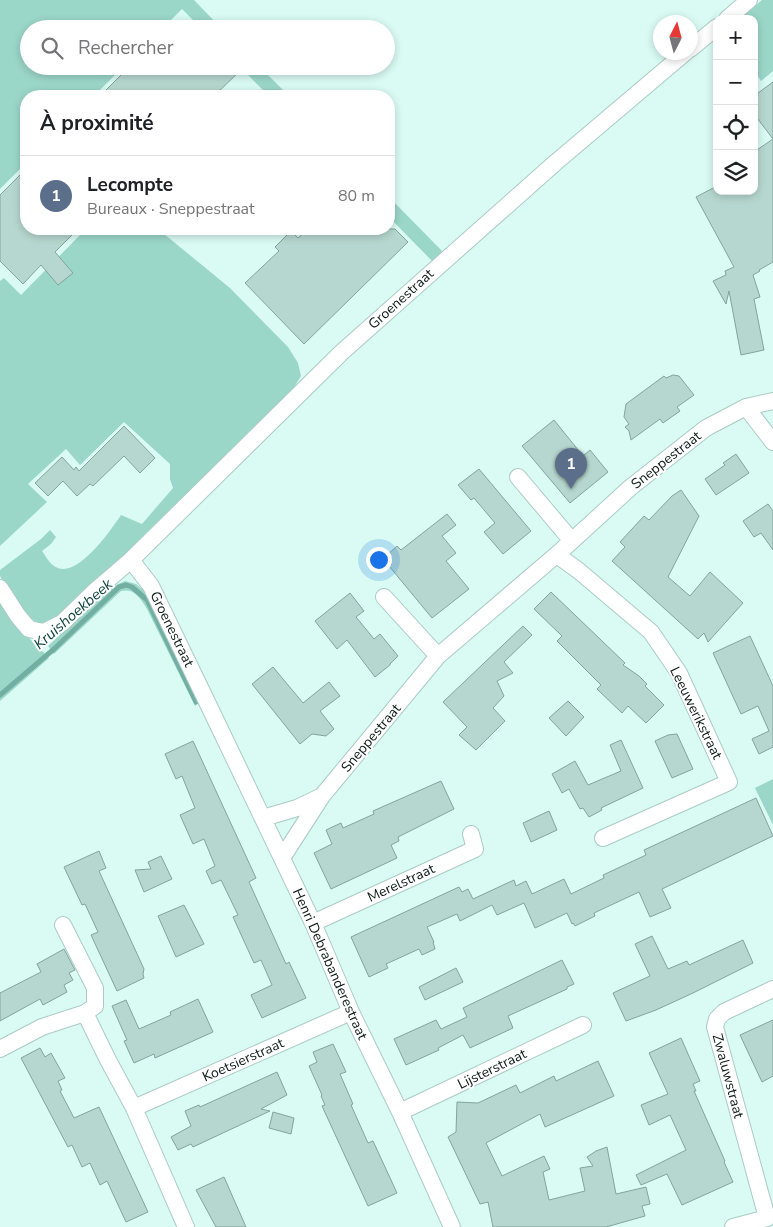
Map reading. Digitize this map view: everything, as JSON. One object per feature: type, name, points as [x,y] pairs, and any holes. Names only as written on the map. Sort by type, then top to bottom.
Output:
[{"type":"street","points":[[732,15],[749,0]]},
{"type":"street","points":[[698,42],[713,30]]},
{"type":"street","name":"Groenestraat","points":[[0,588],[29,629],[44,632],[62,623],[131,560],[342,352],[554,163],[676,60]]},
{"type":"street","name":"Sneppestraat","points":[[282,858],[322,796],[438,656],[572,542],[631,487],[706,428],[746,407],[773,401]]},
{"type":"street","points":[[746,407],[773,442]]},
{"type":"street","points":[[518,477],[572,542]]},
{"type":"street","name":"Leeuwerikstraat","points":[[557,555],[579,571],[651,632],[679,673],[729,782],[604,838]]},
{"type":"street","name":"Groenestraat","points":[[131,560],[151,586],[207,702]]},
{"type":"street","points":[[384,597],[438,656]]},
{"type":"street","name":"Henri Debrabanderestraat","points":[[207,702],[313,923],[351,1012],[400,1112],[452,1227]]},
{"type":"street","name":"Sneppestraat","points":[[263,818],[297,808],[322,796]]},
{"type":"street","name":"Merelstraat","points":[[313,923],[474,849],[471,834]]},
{"type":"street","points":[[0,1049],[42,1027],[85,1014],[95,1006],[95,988],[63,926]]},
{"type":"street","name":"Zwaluwstraat","points":[[733,1227],[767,1218],[767,1194],[715,1027],[717,1019],[724,1012],[773,989]]},
{"type":"street","name":"Koetsierstraat","points":[[134,1108],[351,1012]]},
{"type":"street","points":[[85,1014],[134,1108],[186,1227]]},
{"type":"street","name":"Lijsterstraat","points":[[400,1112],[583,1025]]},
{"type":"green space","points":[[0,0],[194,0],[213,20],[193,20],[182,9],[171,20],[20,20],[20,75],[115,75],[100,90],[20,90],[20,169],[0,189]]},
{"type":"green space","points":[[762,0],[773,0],[773,71],[761,81],[758,76],[758,15],[745,15]]},
{"type":"green space","points":[[248,75],[268,75],[283,90],[263,90]]},
{"type":"green space","points":[[395,203],[442,251],[433,262],[395,223]]},
{"type":"green space","points":[[80,235],[165,235],[230,288],[288,347],[298,363],[301,376],[293,389],[63,615],[45,623],[37,622],[23,613],[0,576],[0,570],[50,530],[56,537],[42,551],[47,559],[58,568],[66,569],[75,565],[94,550],[121,515],[142,524],[173,488],[170,479],[170,464],[124,422],[80,465],[66,449],[28,484],[47,502],[0,546],[0,281],[4,278],[21,295]]},
{"type":"green space","points":[[125,581],[136,584],[148,594],[201,700],[195,706],[146,607],[133,592],[121,591],[54,654],[48,646],[110,588]]},
{"type":"green space","points":[[0,600],[15,624],[49,658],[0,701]]},
{"type":"green space","points":[[773,779],[773,825],[755,788]]},
{"type":"building","points":[[121,75],[236,75],[220,90],[106,90]]},
{"type":"building","points":[[773,82],[773,139],[758,119],[758,93]]},
{"type":"building","points":[[773,139],[773,262],[753,275],[760,297],[754,299],[764,350],[741,355],[729,291],[726,304],[713,281],[726,275],[725,271],[734,267],[696,197],[713,188],[713,195],[758,195],[758,149]]},
{"type":"building","points":[[20,175],[20,235],[72,235],[55,252],[73,273],[58,285],[41,265],[23,284],[0,261],[0,195]]},
{"type":"building","points":[[395,229],[408,242],[304,344],[245,283],[279,251],[275,247],[287,235],[295,235],[298,238],[301,235],[395,235]]},
{"type":"building","points":[[673,375],[679,376],[694,395],[677,407],[680,411],[663,423],[660,419],[631,440],[629,431],[625,427],[629,424],[624,417],[626,404],[664,376],[666,378]]},
{"type":"building","points":[[554,420],[583,456],[590,450],[608,472],[570,503],[522,446]]},
{"type":"building","points":[[124,426],[155,458],[140,473],[124,456],[93,486],[90,484],[77,496],[63,481],[48,496],[35,483],[62,457],[74,470],[76,467],[79,471]]},
{"type":"building","points":[[736,454],[749,473],[716,495],[705,479],[725,465],[723,463]]},
{"type":"building","points":[[479,469],[531,531],[503,554],[484,532],[495,523],[474,498],[471,500],[458,485]]},
{"type":"building","points":[[681,490],[699,516],[668,577],[690,596],[710,572],[743,603],[708,642],[704,633],[698,639],[612,561],[625,547],[620,542],[644,516],[649,520],[672,496]]},
{"type":"building","points":[[768,504],[773,511],[773,550],[761,533],[754,537],[743,521]]},
{"type":"building","points":[[447,514],[456,525],[442,536],[456,553],[446,561],[469,589],[432,618],[389,566],[392,564],[385,557],[397,546],[401,550]]},
{"type":"building","points":[[551,592],[625,663],[623,665],[647,684],[645,686],[664,705],[646,723],[628,706],[622,713],[597,689],[601,685],[557,641],[562,636],[534,609]]},
{"type":"building","points":[[350,593],[364,611],[356,617],[374,639],[380,634],[398,656],[375,677],[347,640],[337,649],[315,621]]},
{"type":"building","points":[[523,626],[532,635],[504,662],[513,673],[497,681],[504,696],[493,708],[505,721],[476,750],[459,735],[467,727],[443,702]]},
{"type":"building","points":[[750,636],[773,686],[773,747],[759,754],[752,739],[769,731],[758,706],[741,714],[713,653]]},
{"type":"building","points":[[273,667],[303,703],[329,682],[340,696],[320,711],[334,729],[326,736],[312,734],[300,744],[252,684]]},
{"type":"building","points":[[568,701],[584,717],[566,736],[549,718]]},
{"type":"building","points":[[677,734],[693,769],[672,778],[655,741],[668,735]]},
{"type":"building","points":[[621,740],[643,788],[601,808],[602,810],[589,817],[583,808],[580,809],[569,789],[562,793],[552,774],[575,761],[588,785],[621,771],[610,745]]},
{"type":"building","points":[[193,741],[256,878],[249,882],[286,964],[289,962],[306,998],[262,1018],[251,995],[272,985],[261,960],[254,963],[233,917],[238,915],[221,880],[212,884],[206,871],[215,866],[204,839],[193,844],[180,815],[195,808],[182,776],[176,779],[165,754]]},
{"type":"building","points":[[441,781],[454,809],[398,837],[399,841],[391,845],[397,858],[331,889],[314,853],[332,844],[326,830],[341,823],[343,828],[374,814],[373,811]]},
{"type":"building","points":[[756,798],[773,836],[662,889],[671,908],[650,917],[639,892],[594,913],[595,916],[575,926],[572,924],[567,913],[535,928],[524,903],[497,915],[492,905],[460,921],[457,914],[427,927],[435,949],[422,955],[419,949],[386,964],[388,968],[369,977],[351,937],[459,887],[462,892],[468,889],[473,899],[514,880],[516,886],[526,881],[532,894],[564,879],[571,894],[604,878],[603,875],[646,855],[644,850]]},
{"type":"building","points":[[549,811],[557,830],[531,842],[523,823]]},
{"type":"building","points":[[99,851],[106,868],[99,871],[144,969],[144,978],[117,991],[91,935],[98,932],[85,904],[82,905],[64,867]]},
{"type":"building","points":[[161,856],[172,879],[144,892],[135,870],[151,869],[148,862]]},
{"type":"building","points":[[184,905],[204,944],[176,957],[158,916]]},
{"type":"building","points":[[652,936],[668,969],[687,961],[689,965],[743,940],[753,963],[656,1010],[626,1021],[613,993],[650,976],[635,944]]},
{"type":"building","points":[[64,949],[75,970],[69,973],[73,980],[64,985],[67,992],[43,1005],[40,999],[0,1021],[0,993],[41,972],[37,964]]},
{"type":"building","points":[[562,960],[574,984],[508,1016],[513,1028],[470,1048],[463,1035],[438,1048],[439,1050],[406,1065],[394,1039],[436,1020],[441,1029],[467,1017],[463,1008]]},
{"type":"building","points":[[456,968],[463,982],[425,1000],[419,987]]},
{"type":"building","points":[[198,999],[213,1032],[155,1058],[154,1054],[134,1063],[124,1041],[127,1040],[112,1006],[126,1000],[139,1029],[171,1015],[170,1012]]},
{"type":"building","points":[[773,1020],[773,1076],[762,1082],[740,1035]]},
{"type":"building","points":[[681,1038],[700,1081],[693,1084],[696,1091],[694,1091],[733,1182],[682,1205],[667,1174],[641,1185],[636,1175],[686,1150],[670,1115],[649,1125],[641,1105],[668,1094],[649,1053]]},
{"type":"building","points":[[333,1044],[346,1072],[340,1074],[353,1104],[351,1105],[368,1143],[373,1141],[397,1193],[368,1206],[322,1106],[325,1105],[322,1095],[309,1066],[317,1062],[313,1052]]},
{"type":"building","points":[[40,1048],[45,1057],[51,1053],[65,1078],[58,1081],[62,1090],[60,1091],[74,1118],[99,1107],[148,1212],[126,1222],[107,1181],[100,1185],[90,1163],[82,1167],[72,1145],[68,1147],[21,1058]]},
{"type":"building","points":[[598,1061],[614,1096],[545,1127],[540,1114],[486,1143],[502,1176],[544,1156],[550,1169],[543,1172],[549,1200],[585,1191],[580,1168],[593,1166],[587,1157],[607,1147],[616,1194],[646,1187],[650,1204],[642,1206],[645,1216],[606,1227],[493,1227],[488,1202],[480,1204],[448,1137],[456,1132],[457,1102],[478,1103],[516,1085],[520,1093],[554,1076],[556,1081]]},
{"type":"building","points":[[277,1072],[287,1095],[261,1109],[270,1111],[193,1147],[191,1144],[178,1150],[171,1137],[191,1126],[185,1111],[199,1105],[200,1107]]},
{"type":"building","points":[[273,1112],[294,1118],[291,1134],[269,1128]]},
{"type":"building","points":[[224,1177],[246,1227],[216,1227],[196,1190]]},
{"type":"waterway","name":"Kruishoekbeek","points":[[0,695],[54,649],[119,587],[126,585],[132,587],[147,600],[196,702]]},
{"type":"place","name":"Lecompte","points":[[571,489]]}]
